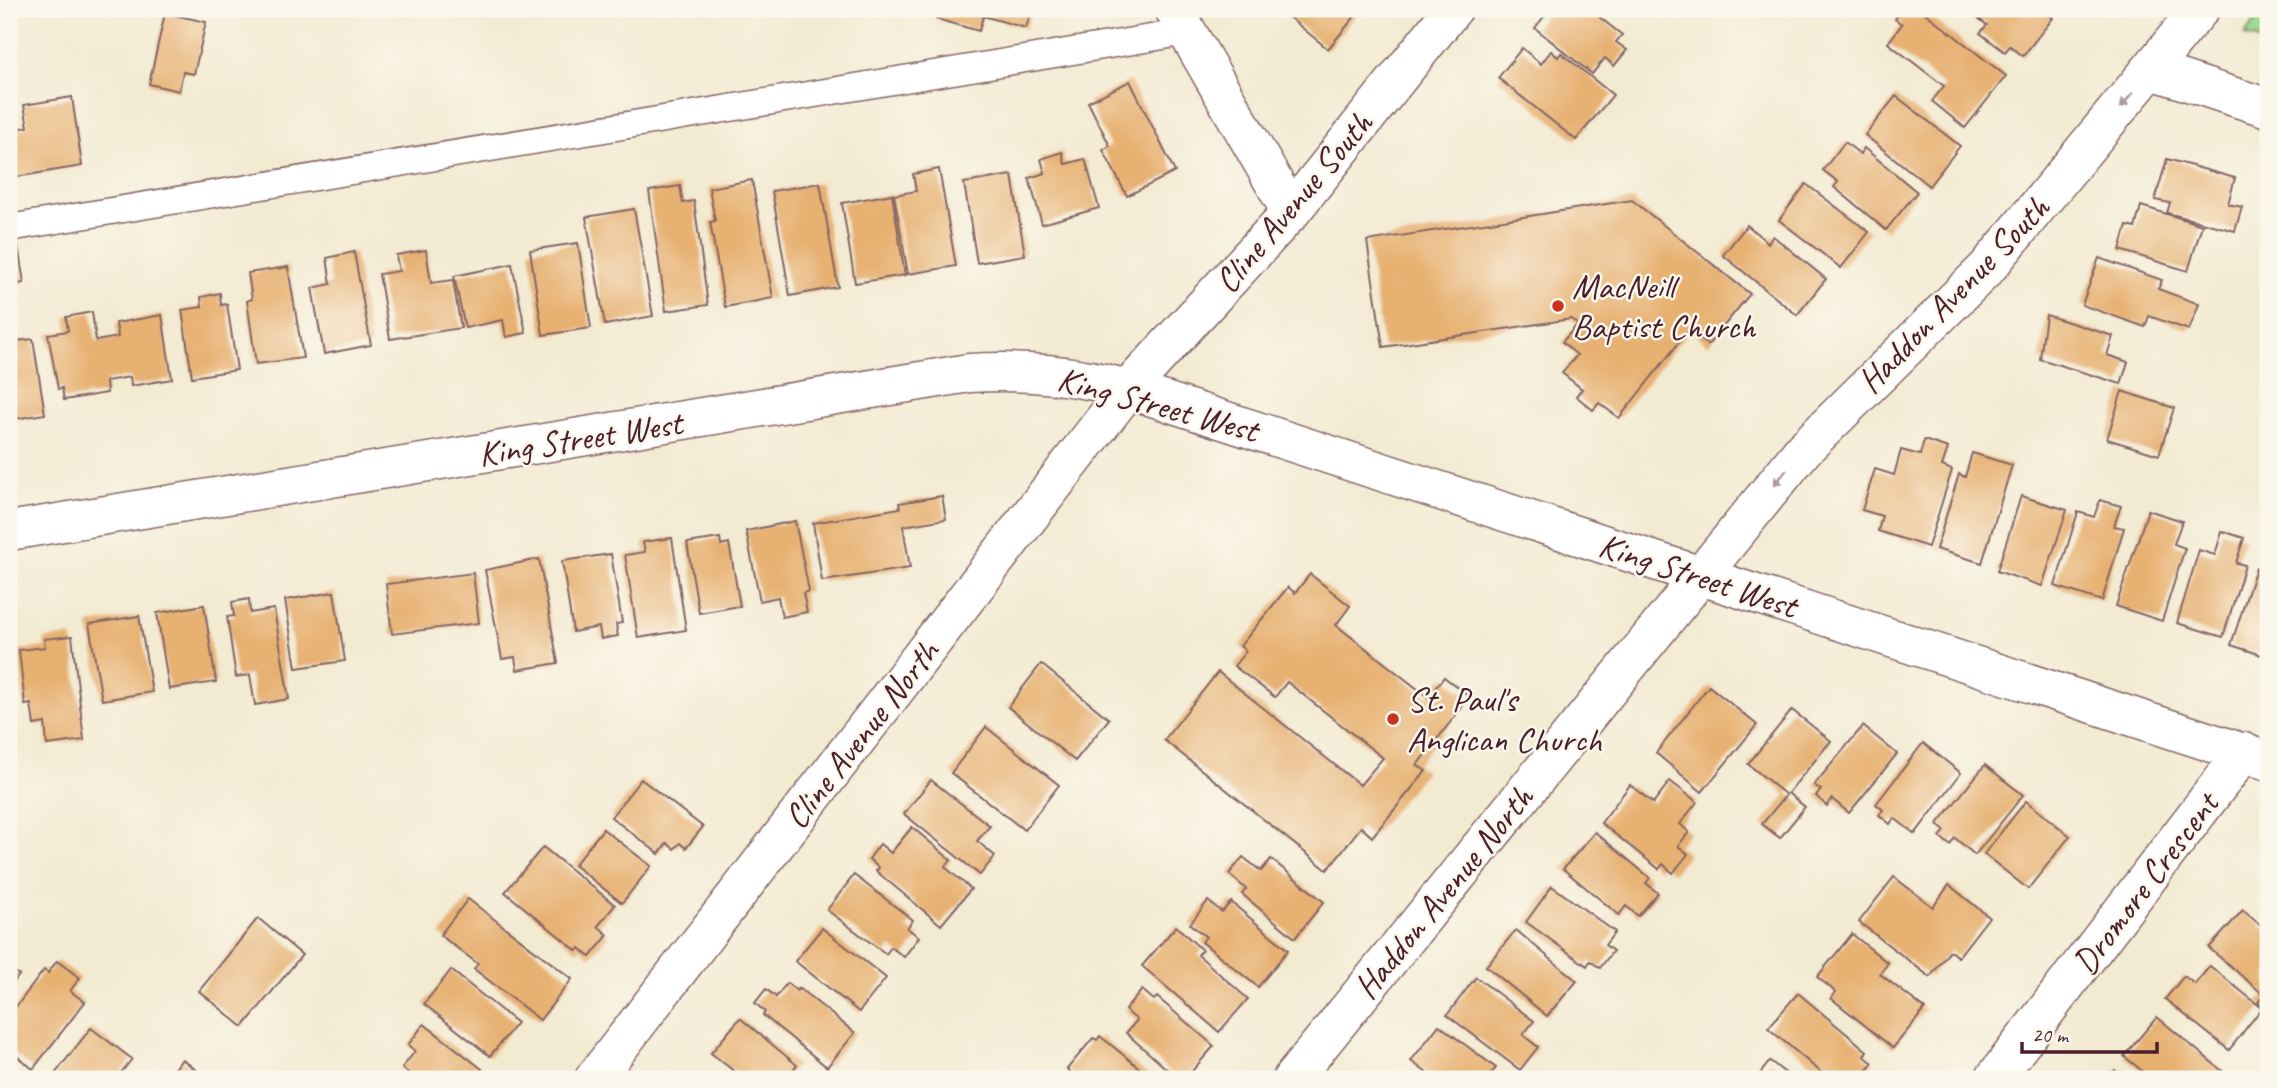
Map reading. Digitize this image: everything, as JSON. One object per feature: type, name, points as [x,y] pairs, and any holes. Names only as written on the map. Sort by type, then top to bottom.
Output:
[{"type":"street","name":"Cline Avenue South","points":[[1128,389],[1291,212],[1453,9]]},
{"type":"street","name":"Haddon Avenue South","points":[[1700,575],[1803,450],[1987,268],[2200,9]]},
{"type":"street","points":[[1181,20],[1291,212]]},
{"type":"street","points":[[2152,70],[2268,108]]},
{"type":"street","name":"King Street West","points":[[9,531],[968,373],[1045,372],[1128,389],[2256,757]]},
{"type":"street","name":"Cline Avenue North","points":[[594,1079],[1128,389]]},
{"type":"street","name":"Haddon Avenue North","points":[[1292,1079],[1700,575]]},
{"type":"street","name":"Dromore Crescent","points":[[1994,1079],[2256,757]]},
{"type":"lane","points":[[9,228],[1181,20]]},
{"type":"green space","points":[[2265,9],[2268,9],[2268,43],[2244,35]]},
{"type":"building","points":[[939,9],[1032,9],[1026,28],[983,16],[979,31],[936,19]]},
{"type":"building","points":[[1298,9],[1361,9],[1328,49],[1290,18]]},
{"type":"building","points":[[1550,9],[1589,9],[1622,35],[1616,42],[1627,50],[1614,66],[1605,58],[1592,74],[1535,28]]},
{"type":"building","points":[[1903,9],[1920,9],[2006,76],[1965,128],[1932,101],[1944,86],[1888,43],[1902,24],[1895,19]]},
{"type":"building","points":[[1966,9],[2041,9],[2053,18],[2023,56],[2010,46],[2005,52],[1980,33],[1987,25]]},
{"type":"building","points":[[165,13],[206,22],[194,74],[183,72],[179,91],[149,84]]},
{"type":"building","points":[[1522,48],[1541,64],[1551,51],[1558,57],[1561,53],[1613,95],[1576,140],[1498,78]]},
{"type":"building","points":[[1130,81],[1175,172],[1127,196],[1103,150],[1110,146],[1088,102]]},
{"type":"building","points":[[1896,96],[1960,146],[1929,186],[1865,135]]},
{"type":"building","points":[[72,97],[82,166],[9,178],[9,130],[28,127],[24,105]]},
{"type":"building","points":[[1845,142],[1860,154],[1864,148],[1917,192],[1886,230],[1834,187],[1838,182],[1823,170]]},
{"type":"building","points":[[1062,152],[1065,164],[1085,159],[1099,208],[1042,224],[1029,178],[1045,173],[1041,159]]},
{"type":"building","points":[[2167,159],[2235,178],[2228,204],[2242,207],[2235,231],[2167,213],[2170,203],[2155,200]]},
{"type":"building","points":[[939,169],[956,266],[908,274],[894,195],[916,191],[913,174]]},
{"type":"building","points":[[1012,175],[1025,255],[977,263],[964,183]]},
{"type":"building","points":[[752,180],[773,298],[725,307],[710,222],[715,221],[709,188]]},
{"type":"building","points":[[820,183],[838,287],[790,296],[772,191]]},
{"type":"building","points":[[1806,184],[1869,232],[1841,268],[1779,220]]},
{"type":"building","points":[[680,186],[683,203],[694,201],[708,305],[666,311],[649,191]]},
{"type":"building","points":[[892,194],[905,275],[855,283],[842,203]]},
{"type":"building","name":"MacNeill Baptist Church","points":[[1632,200],[1750,294],[1708,345],[1689,330],[1619,418],[1599,403],[1593,410],[1576,396],[1582,389],[1562,373],[1577,355],[1562,342],[1578,324],[1571,319],[1383,347],[1367,241]]},
{"type":"building","points":[[2141,206],[2202,225],[2188,271],[2120,250],[2127,226],[2135,228]]},
{"type":"building","points":[[634,209],[653,316],[605,325],[586,217]]},
{"type":"building","points":[[1747,225],[1768,243],[1773,236],[1826,279],[1797,315],[1723,255]]},
{"type":"building","points":[[16,233],[24,283],[9,285],[9,234]]},
{"type":"building","points":[[578,243],[591,328],[543,335],[530,250]]},
{"type":"building","points":[[426,250],[431,283],[453,280],[461,328],[390,339],[379,274],[399,271],[396,255]]},
{"type":"building","points":[[354,252],[371,345],[324,354],[312,288],[331,284],[327,258]]},
{"type":"building","points":[[2099,258],[2162,280],[2158,289],[2199,304],[2189,330],[2149,316],[2145,327],[2082,305]]},
{"type":"building","points":[[512,264],[526,333],[506,337],[503,320],[465,328],[454,276]]},
{"type":"building","points":[[288,267],[303,358],[256,364],[247,301],[252,299],[248,273]]},
{"type":"building","points":[[220,293],[221,305],[227,304],[237,370],[192,377],[182,310],[202,307],[201,297]]},
{"type":"building","points":[[92,312],[96,341],[118,337],[116,323],[162,315],[172,379],[131,386],[130,377],[106,381],[107,393],[64,400],[62,388],[58,389],[48,334],[68,331],[66,317]]},
{"type":"building","points":[[2046,315],[2113,336],[2107,355],[2128,362],[2121,384],[2040,359]]},
{"type":"building","points":[[33,339],[45,414],[9,420],[9,342]]},
{"type":"building","points":[[2122,391],[2174,408],[2159,455],[2107,439]]},
{"type":"building","points":[[1924,440],[1948,448],[1942,466],[1952,470],[1928,547],[1878,531],[1882,516],[1862,510],[1875,469],[1894,475],[1901,450],[1920,455]]},
{"type":"building","points":[[1972,453],[2012,465],[1982,563],[1936,549],[1959,474],[1965,477]]},
{"type":"building","points":[[942,496],[946,519],[903,526],[910,568],[822,581],[813,523],[900,508],[899,503]]},
{"type":"building","points":[[2021,496],[2067,510],[2042,586],[1997,571]]},
{"type":"building","points":[[2100,500],[2121,506],[2114,526],[2124,528],[2102,601],[2055,586],[2078,512],[2094,517]]},
{"type":"building","points":[[2148,510],[2182,521],[2174,544],[2185,548],[2162,621],[2116,606]]},
{"type":"building","points":[[795,521],[809,591],[803,593],[807,612],[782,617],[778,597],[760,601],[746,531]]},
{"type":"building","points":[[2222,531],[2244,538],[2236,563],[2245,565],[2223,637],[2177,623],[2199,550],[2215,555]]},
{"type":"building","points":[[672,538],[686,630],[638,638],[625,555],[645,552],[643,542]]},
{"type":"building","points":[[720,538],[721,545],[729,543],[740,606],[699,613],[687,543]]},
{"type":"building","points":[[611,554],[622,623],[616,624],[618,636],[601,639],[599,627],[573,632],[562,561]]},
{"type":"building","points":[[539,559],[558,663],[517,670],[515,657],[502,659],[485,570]]},
{"type":"building","points":[[2256,568],[2268,572],[2268,657],[2231,645]]},
{"type":"building","points":[[473,573],[479,623],[392,634],[386,584]]},
{"type":"building","name":"St. Paul's Anglican Church","points":[[1310,574],[1350,606],[1336,625],[1428,697],[1444,677],[1470,697],[1417,765],[1426,771],[1372,837],[1361,827],[1327,870],[1164,740],[1218,672],[1360,785],[1383,758],[1287,682],[1275,697],[1234,666],[1246,651],[1240,646],[1288,587],[1295,593]]},
{"type":"building","points":[[334,592],[345,661],[296,668],[285,600]]},
{"type":"building","points":[[249,599],[250,613],[274,609],[289,699],[255,705],[250,675],[236,677],[227,617],[234,616],[232,602]]},
{"type":"building","points":[[204,605],[216,682],[169,689],[157,613]]},
{"type":"building","points":[[139,616],[152,692],[102,700],[89,624]]},
{"type":"building","points":[[72,636],[84,740],[47,745],[45,723],[34,725],[31,704],[25,705],[19,650],[45,647],[44,639]]},
{"type":"building","points":[[1041,664],[1109,719],[1075,761],[1008,707]]},
{"type":"building","points":[[1709,686],[1757,725],[1702,792],[1656,753]]},
{"type":"building","points":[[1792,710],[1831,741],[1788,793],[1805,807],[1780,838],[1762,824],[1786,795],[1748,764]]},
{"type":"building","points":[[1863,726],[1897,754],[1849,813],[1832,799],[1827,806],[1816,796],[1821,790],[1814,785]]},
{"type":"building","points":[[986,727],[1059,785],[1024,830],[951,773]]},
{"type":"building","points":[[1923,743],[1961,773],[1915,834],[1894,818],[1890,824],[1879,815],[1883,810],[1876,804]]},
{"type":"building","points":[[1985,765],[2023,795],[1975,855],[1955,838],[1950,845],[1940,837],[1945,831],[1937,825]]},
{"type":"building","points":[[641,779],[703,827],[686,848],[680,843],[674,849],[667,843],[659,854],[611,817]]},
{"type":"building","points":[[931,780],[990,826],[977,841],[995,856],[980,875],[904,814]]},
{"type":"building","points":[[1670,781],[1697,802],[1680,824],[1689,832],[1678,846],[1688,854],[1673,873],[1663,864],[1659,869],[1601,823],[1630,785],[1653,803]]},
{"type":"building","points":[[2026,801],[2070,836],[2028,889],[1984,854]]},
{"type":"building","points":[[912,827],[951,860],[945,867],[971,889],[941,925],[876,871],[879,868],[869,859],[880,844],[891,853]]},
{"type":"building","points":[[603,829],[651,866],[622,903],[574,865]]},
{"type":"building","points":[[1595,832],[1650,878],[1646,883],[1658,893],[1638,916],[1626,906],[1619,915],[1563,869]]},
{"type":"building","points":[[543,847],[615,905],[598,926],[608,935],[590,957],[580,948],[577,951],[505,892]]},
{"type":"building","points":[[1243,857],[1261,871],[1271,859],[1324,902],[1295,938],[1242,894],[1246,889],[1229,874]]},
{"type":"building","points":[[854,875],[913,920],[907,928],[919,937],[904,957],[891,947],[886,954],[827,910]]},
{"type":"building","points":[[1894,877],[1933,907],[1949,885],[1989,917],[1958,957],[1950,951],[1930,977],[1859,922]]},
{"type":"building","points":[[1552,886],[1615,932],[1605,945],[1613,951],[1600,968],[1590,961],[1587,966],[1526,922]]},
{"type":"building","points":[[468,899],[572,979],[540,1020],[474,969],[478,964],[440,935]]},
{"type":"building","points":[[1208,901],[1222,912],[1231,902],[1288,950],[1258,987],[1202,942],[1206,937],[1190,924]]},
{"type":"building","points":[[2243,910],[2268,932],[2268,1010],[2258,1002],[2264,995],[2209,948]]},
{"type":"building","points":[[258,918],[302,955],[243,1027],[199,991]]},
{"type":"building","points":[[1176,926],[1202,950],[1198,955],[1248,999],[1219,1032],[1142,966]]},
{"type":"building","points":[[822,928],[886,978],[859,1012],[795,961]]},
{"type":"building","points":[[1516,930],[1577,981],[1547,1016],[1486,966]]},
{"type":"building","points":[[1852,934],[1888,963],[1880,974],[1925,1009],[1893,1048],[1831,998],[1836,992],[1817,977]]},
{"type":"building","points":[[57,961],[80,978],[70,991],[85,1002],[33,1069],[9,1050],[9,1016],[44,970],[48,973]]},
{"type":"building","points":[[2210,966],[2262,1008],[2229,1050],[2165,999],[2184,976],[2195,984]]},
{"type":"building","points":[[9,968],[19,975],[9,989]]},
{"type":"building","points":[[451,970],[517,1023],[490,1056],[424,1004]]},
{"type":"building","points":[[1476,977],[1534,1021],[1523,1035],[1538,1047],[1520,1070],[1447,1015]]},
{"type":"building","points":[[787,983],[797,991],[799,988],[855,1033],[827,1067],[763,1015],[765,1012],[755,1003],[766,989],[776,997]]},
{"type":"building","points":[[1142,990],[1154,1000],[1157,997],[1214,1046],[1185,1079],[1178,1079],[1126,1033],[1137,1020],[1125,1010]]},
{"type":"building","points":[[1798,993],[1867,1051],[1864,1056],[1873,1063],[1859,1079],[1829,1079],[1768,1028]]},
{"type":"building","points":[[2157,1017],[2232,1079],[2152,1079],[2124,1056]]},
{"type":"building","points":[[740,1018],[797,1065],[785,1079],[744,1079],[711,1053]]},
{"type":"building","points":[[424,1024],[482,1069],[478,1074],[486,1079],[416,1079],[402,1068],[415,1051],[408,1045]]},
{"type":"building","points":[[1439,1025],[1496,1068],[1487,1079],[1435,1079],[1411,1061]]},
{"type":"building","points":[[91,1028],[132,1059],[116,1079],[51,1079]]},
{"type":"building","points":[[1100,1036],[1153,1079],[1079,1079],[1067,1069],[1093,1038],[1097,1040]]},
{"type":"building","points":[[182,1059],[208,1079],[168,1079]]},
{"type":"building","points":[[1770,1061],[1793,1079],[1756,1079]]},
{"type":"building","points":[[2115,1070],[2126,1079],[2107,1079]]},
{"type":"place","name":"MacNeill Baptist Church","points":[[1558,306]]},
{"type":"place","name":"St. Paul's Anglican Church","points":[[1393,719]]}]
